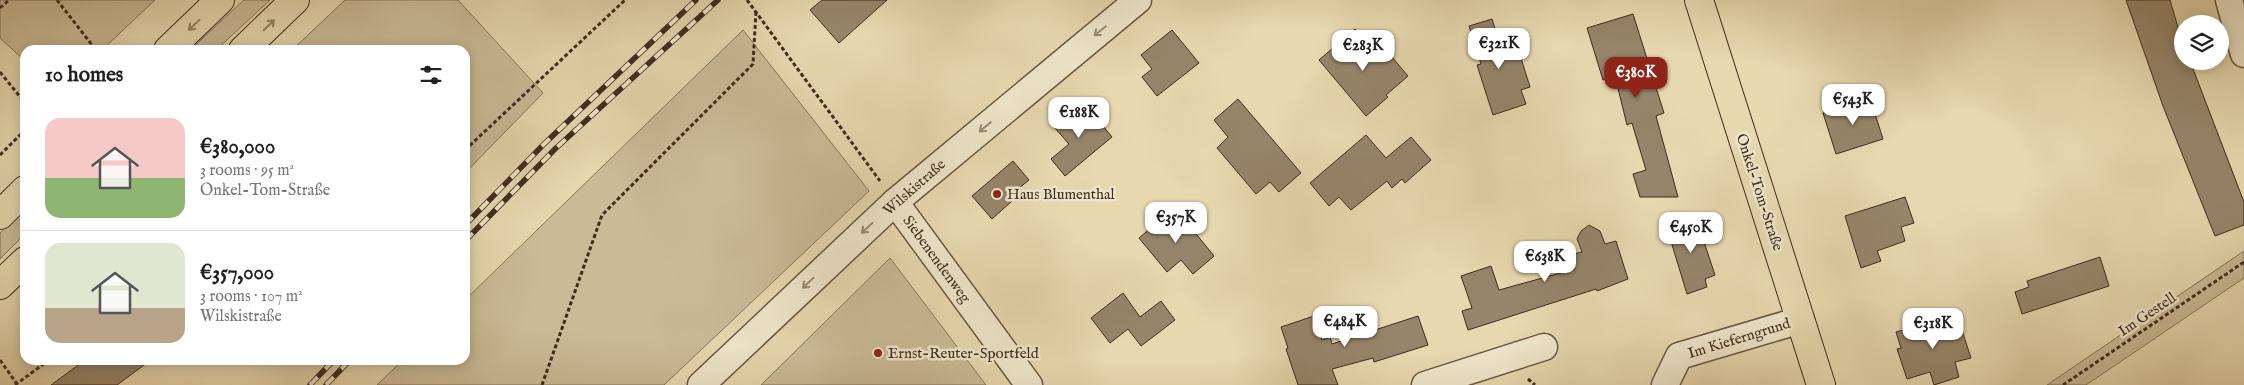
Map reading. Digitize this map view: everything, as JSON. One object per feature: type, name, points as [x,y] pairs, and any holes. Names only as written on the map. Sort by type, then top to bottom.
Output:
[{"type":"main road","points":[[173,45],[220,0]]},
{"type":"main road","points":[[248,45],[295,0]]},
{"type":"main road","name":"Onkel-Tom-Straße","points":[[1699,0],[1821,385]]},
{"type":"main road","points":[[0,215],[20,195]]},
{"type":"main road","points":[[0,285],[20,266]]},
{"type":"street","name":"Wilskistraße","points":[[700,385],[895,202],[1138,0]]},
{"type":"street","points":[[2229,0],[2244,54]]},
{"type":"street","name":"Siebenendenweg","points":[[895,202],[1029,385]]},
{"type":"street","name":"Im Kieferngrund","points":[[1665,385],[1679,356],[1800,320]]},
{"type":"street","points":[[1425,385],[1544,347]]},
{"type":"path","points":[[0,8],[10,0]]},
{"type":"path","points":[[57,0],[92,45]]},
{"type":"path","points":[[470,145],[624,0]]},
{"type":"path","name":"Siebenendenweg","points":[[747,0],[895,202]]},
{"type":"path","points":[[542,385],[602,215],[754,64],[756,11]]},
{"type":"path","points":[[0,72],[20,97]]},
{"type":"path","points":[[0,155],[20,135]]},
{"type":"path","name":"Im Gestell","points":[[2063,385],[2244,262]]},
{"type":"path","points":[[0,360],[16,385],[42,365]]},
{"type":"shaded area","points":[[0,0],[155,0],[107,45],[20,45],[20,56],[0,38]]},
{"type":"shaded area","points":[[244,0],[270,0],[221,45],[195,45]]},
{"type":"shaded area","points":[[345,0],[458,0],[543,93],[470,168],[470,45],[297,45]]},
{"type":"shaded area","points":[[743,30],[869,191],[664,385],[377,385],[398,365],[470,365],[470,295]]},
{"type":"shaded area","points":[[20,214],[20,239],[0,259],[0,233]]},
{"type":"shaded area","points":[[2244,251],[2244,278],[2086,385],[2047,385]]},
{"type":"shaded area","name":"Ernst-Reuter-Sportfeld","points":[[890,258],[986,385],[761,385]]},
{"type":"building","points":[[822,0],[887,0],[839,43],[810,10]]},
{"type":"building","points":[[2126,0],[2170,0],[2174,15],[2174,70],[2193,70],[2244,202],[2244,225],[2215,236],[2163,106]]},
{"type":"building","points":[[1633,14],[1664,113],[1656,116],[1678,197],[1640,197],[1633,174],[1646,170],[1632,123],[1627,125],[1615,76],[1603,80],[1587,28]]},
{"type":"building","points":[[1492,19],[1504,57],[1519,52],[1530,87],[1521,90],[1526,104],[1493,115],[1477,65],[1481,64],[1469,26]]},
{"type":"building","points":[[1355,29],[1385,62],[1392,57],[1408,76],[1366,116],[1319,60]]},
{"type":"building","points":[[1172,30],[1199,63],[1157,96],[1142,77],[1152,69],[1141,55]]},
{"type":"building","points":[[1870,98],[1883,139],[1836,154],[1823,113]]},
{"type":"building","points":[[1238,99],[1301,173],[1279,192],[1270,182],[1256,194],[1217,148],[1228,137],[1214,120]]},
{"type":"building","points":[[1084,103],[1112,137],[1065,176],[1051,159],[1069,144],[1054,127]]},
{"type":"building","points":[[1366,135],[1386,158],[1411,137],[1431,160],[1405,183],[1402,179],[1392,188],[1387,181],[1351,210],[1339,197],[1329,206],[1310,183]]},
{"type":"building","name":"Haus Blumenthal","points":[[1013,161],[1029,180],[1019,188],[1022,192],[992,219],[972,196]]},
{"type":"building","points":[[1905,197],[1914,223],[1901,227],[1905,241],[1877,251],[1881,261],[1861,268],[1845,216]]},
{"type":"building","points":[[1175,208],[1214,256],[1193,274],[1181,260],[1167,272],[1139,238]]},
{"type":"building","points":[[1695,215],[1715,275],[1705,279],[1707,287],[1687,294],[1666,225]]},
{"type":"building","points":[[1589,225],[1600,231],[1605,244],[1616,241],[1628,279],[1597,291],[1596,289],[1468,330],[1462,311],[1472,308],[1461,276],[1491,266],[1499,290],[1575,269],[1570,255],[1582,252],[1577,239],[1581,231]]},
{"type":"building","points":[[2100,257],[2109,286],[2022,314],[2015,292],[2029,287],[2027,281]]},
{"type":"building","points":[[1123,293],[1140,317],[1161,301],[1175,320],[1141,346],[1128,329],[1110,343],[1091,318]]},
{"type":"building","points":[[1957,315],[1971,358],[1955,362],[1959,377],[1934,385],[1930,372],[1907,379],[1897,349],[1901,348],[1896,332]]},
{"type":"building","points":[[1314,316],[1322,340],[1330,337],[1332,344],[1418,316],[1428,345],[1374,362],[1373,358],[1332,369],[1338,385],[1298,385],[1281,327]]},
{"type":"building","points":[[78,365],[144,365],[117,385],[51,385]]},
{"type":"railway","points":[[470,220],[543,145],[696,0]]},
{"type":"railway","points":[[470,236],[555,149],[718,0]]},
{"type":"railway","points":[[310,385],[329,365]]},
{"type":"railway","points":[[326,385],[345,365]]},
{"type":"place","name":"Haus Blumenthal","points":[[997,194]]},
{"type":"place","name":"Ernst-Reuter-Sportfeld","points":[[878,353]]}]
